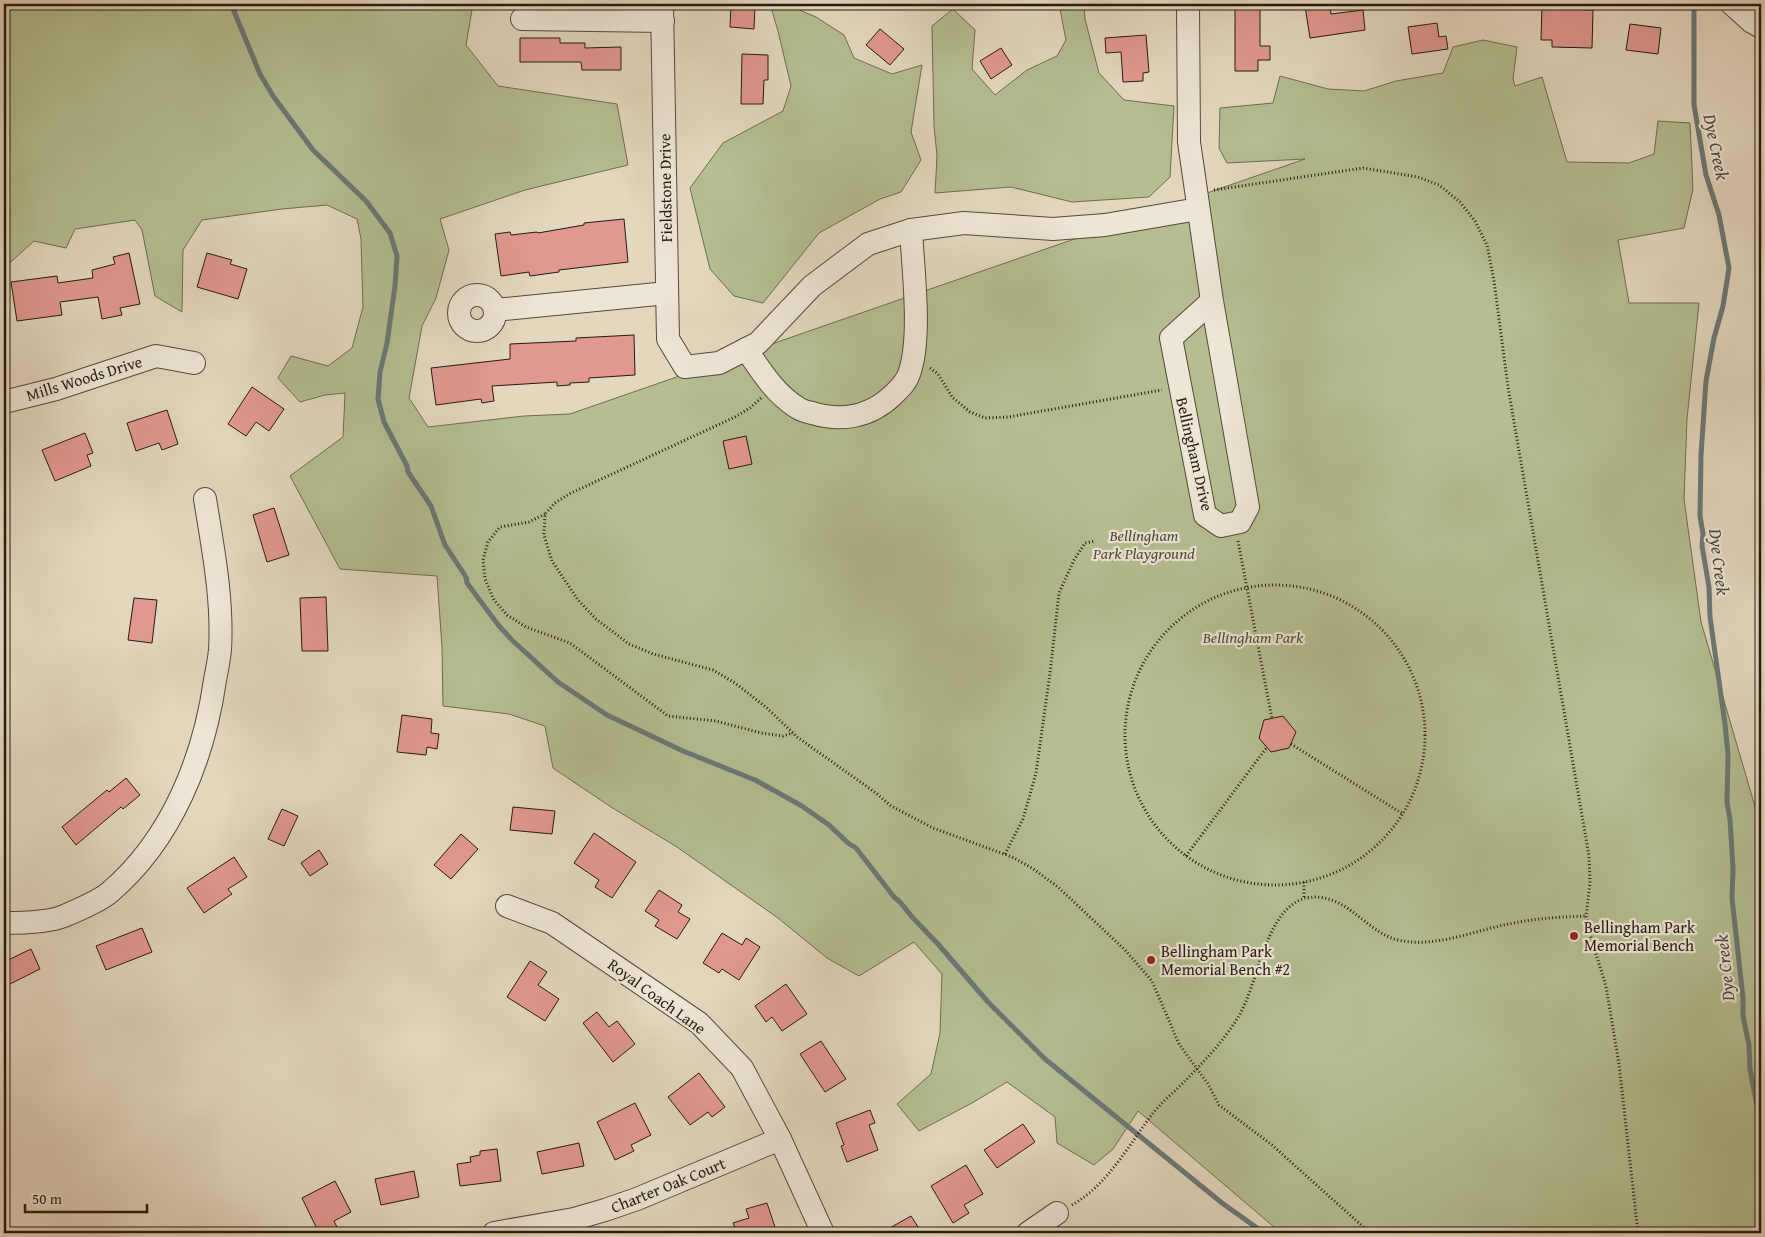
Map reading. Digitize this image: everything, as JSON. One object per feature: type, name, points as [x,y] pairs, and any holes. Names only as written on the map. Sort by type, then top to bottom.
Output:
[{"type":"street","name":"Bellingham Drive","points":[[1188,4],[1188,142],[1212,301],[1248,507],[1240,522],[1221,526],[1205,515],[1171,338],[1212,301]]},
{"type":"street","points":[[1732,4],[1752,22],[1761,27]]},
{"type":"street","points":[[522,19],[662,12]]},
{"type":"street","name":"Fieldstone Drive","points":[[662,12],[668,339],[685,367],[719,363],[746,349]]},
{"type":"street","points":[[911,230],[915,316],[914,358],[908,376],[901,387],[882,406],[856,416],[827,418],[799,409],[772,388],[746,349],[758,343],[812,286],[868,244],[911,230],[964,223],[1062,228],[1105,225],[1197,201]]},
{"type":"street","points":[[495,310],[667,293]]},
{"type":"street","name":"Mills Woods Drive","points":[[4,402],[56,389],[156,356],[194,364]]},
{"type":"street","points":[[4,923],[62,917],[109,893],[138,864],[174,813],[199,753],[208,724],[220,650],[219,584],[205,500]]},
{"type":"street","name":"Royal Coach Lane","points":[[507,906],[552,923],[700,1023],[742,1068],[780,1139],[823,1233]]},
{"type":"street","name":"Charter Oak Court","points":[[494,1233],[574,1219],[605,1210],[637,1199],[780,1139]]},
{"type":"street","points":[[1028,1233],[1057,1213]]},
{"type":"path","points":[[1197,201],[1362,168],[1418,177],[1438,185],[1460,202],[1475,221],[1487,245],[1494,281],[1508,387],[1589,856],[1590,883],[1586,916],[1606,986],[1618,1054],[1638,1233]]},
{"type":"path","points":[[914,358],[938,374],[952,397],[970,412],[985,418],[1008,417],[1180,386]]},
{"type":"path","points":[[772,388],[750,408],[735,417],[569,494],[555,503],[545,514],[529,522],[500,527],[488,542],[483,560],[485,579],[494,600],[507,615],[526,627],[570,643],[668,716],[716,721],[761,734],[783,736],[793,733]]},
{"type":"path","points":[[545,514],[544,535],[552,561],[578,600],[596,619],[629,644],[653,654],[713,670],[736,682],[793,733],[891,806],[933,828],[1005,854],[1032,868],[1058,887],[1125,950],[1152,981],[1179,1044],[1219,1105],[1272,1145],[1370,1233]]},
{"type":"path","points":[[1235,523],[1272,719]]},
{"type":"path","points":[[1005,854],[1023,819],[1036,773],[1059,593],[1074,560],[1085,543],[1095,540]]},
{"type":"path","points":[[1273,585],[1300,587],[1326,594],[1350,605],[1372,620],[1391,639],[1417,686],[1424,712],[1426,738],[1422,765],[1403,814],[1388,834],[1370,851],[1350,865],[1328,876],[1304,882],[1279,885],[1246,882],[1208,869],[1186,856],[1166,839],[1150,818],[1131,778],[1125,743],[1126,716],[1132,690],[1142,666],[1157,643],[1175,624],[1196,608],[1220,596],[1246,588],[1273,585]]},
{"type":"path","points":[[1292,744],[1403,814]]},
{"type":"path","points":[[1186,856],[1267,747]]},
{"type":"path","points":[[1304,882],[1304,898]]},
{"type":"path","points":[[1057,1213],[1086,1197],[1118,1162],[1155,1111],[1212,1053],[1238,1018],[1249,996],[1274,925],[1287,908],[1304,898],[1323,897],[1338,901],[1385,936],[1402,941],[1429,942],[1513,923],[1586,916]]},
{"type":"green space","name":"Bellingham Park","points":[[4,4],[473,4],[466,45],[498,86],[617,104],[628,165],[525,190],[440,219],[449,250],[436,298],[422,326],[409,398],[428,427],[524,416],[570,414],[1305,159],[1227,163],[1219,148],[1220,108],[1273,103],[1280,76],[1328,89],[1364,91],[1396,81],[1443,73],[1453,47],[1483,40],[1517,47],[1513,79],[1515,86],[1542,77],[1567,162],[1629,163],[1654,154],[1658,121],[1690,123],[1693,189],[1684,228],[1618,240],[1629,303],[1699,303],[1687,419],[1684,499],[1701,622],[1761,827],[1761,1233],[1281,1233],[1138,1111],[1113,1149],[1094,1165],[1057,1143],[1055,1117],[1007,1082],[919,1131],[897,1104],[931,1074],[940,1033],[942,974],[914,942],[859,976],[827,958],[778,918],[677,847],[611,807],[553,768],[545,726],[509,714],[443,706],[442,647],[437,576],[340,569],[290,476],[343,437],[345,393],[325,395],[300,402],[278,378],[291,356],[328,366],[352,348],[363,307],[361,239],[357,219],[327,205],[202,220],[183,250],[182,312],[155,296],[142,230],[135,220],[75,229],[66,248],[34,241],[4,268]]},
{"type":"green space","points":[[770,4],[797,4],[797,9],[816,17],[844,35],[854,58],[892,74],[922,65],[911,132],[921,160],[901,192],[880,199],[819,233],[763,303],[734,296],[710,269],[690,188],[723,143],[783,111],[791,86]]},
{"type":"green space","points":[[1059,4],[1084,4],[1085,19],[1099,73],[1124,100],[1174,106],[1170,177],[1149,197],[1072,202],[1011,187],[935,193],[937,156],[934,126],[932,26],[953,9],[975,30],[972,69],[995,95],[1027,70],[1057,56],[1066,40]]},
{"type":"building","points":[[731,4],[755,4],[754,29],[730,27]]},
{"type":"building","points":[[1235,4],[1260,4],[1260,46],[1270,46],[1270,60],[1258,60],[1258,71],[1235,71]]},
{"type":"building","points":[[1330,4],[1331,14],[1363,10],[1365,30],[1310,38],[1305,6]]},
{"type":"building","points":[[1542,4],[1561,4],[1560,9],[1593,10],[1592,48],[1552,47],[1552,40],[1541,40]]},
{"type":"building","points":[[1437,23],[1439,37],[1446,36],[1448,49],[1412,54],[1408,27]]},
{"type":"building","points":[[1630,24],[1661,28],[1658,54],[1626,50]]},
{"type":"building","points":[[880,29],[904,49],[890,65],[866,45]]},
{"type":"building","points":[[1146,35],[1149,72],[1143,73],[1143,81],[1123,82],[1121,52],[1106,53],[1105,38]]},
{"type":"building","points":[[520,38],[560,38],[560,43],[585,43],[585,48],[621,47],[621,70],[582,70],[581,62],[520,62]]},
{"type":"building","points":[[1001,48],[1012,65],[991,79],[980,61]]},
{"type":"building","points":[[742,54],[768,55],[768,80],[764,80],[763,104],[741,104]]},
{"type":"building","points":[[624,219],[628,262],[559,270],[559,272],[530,276],[529,272],[501,276],[495,234],[510,232],[511,235],[538,233],[584,225],[584,223]]},
{"type":"building","points":[[129,253],[140,304],[120,308],[122,315],[102,319],[98,297],[60,302],[62,315],[17,321],[11,282],[57,276],[58,283],[93,278],[92,270],[115,264],[113,257]]},
{"type":"building","points":[[207,253],[232,260],[230,264],[247,269],[238,299],[197,287]]},
{"type":"building","points":[[634,335],[635,375],[589,378],[589,382],[557,386],[557,382],[492,386],[494,401],[482,403],[481,399],[436,405],[431,368],[510,359],[510,344],[576,341],[576,338]]},
{"type":"building","points":[[252,387],[284,409],[269,431],[256,422],[246,436],[228,424]]},
{"type":"building","points":[[167,410],[178,444],[162,450],[159,443],[136,451],[127,423]]},
{"type":"building","points":[[85,433],[93,453],[87,455],[91,466],[55,481],[42,450]]},
{"type":"building","points":[[746,436],[752,464],[729,469],[723,441]]},
{"type":"building","points":[[274,508],[289,555],[267,562],[253,515]]},
{"type":"building","points":[[326,597],[328,651],[302,651],[300,598]]},
{"type":"building","points":[[134,598],[157,600],[152,643],[128,640]]},
{"type":"building","points":[[402,715],[432,719],[431,733],[439,734],[437,749],[427,747],[426,755],[397,752]]},
{"type":"building","points":[[1283,716],[1296,732],[1289,748],[1271,752],[1259,738],[1264,720]]},
{"type":"building","points":[[126,778],[140,795],[123,809],[121,807],[76,845],[62,827],[107,790],[109,792]]},
{"type":"building","points":[[513,807],[555,811],[552,834],[510,830]]},
{"type":"building","points":[[282,809],[298,816],[284,846],[268,839]]},
{"type":"building","points":[[594,833],[636,862],[612,898],[595,887],[599,880],[574,863]]},
{"type":"building","points":[[461,834],[478,849],[451,879],[434,865]]},
{"type":"building","points":[[319,850],[328,864],[310,876],[301,863]]},
{"type":"building","points":[[234,857],[247,877],[228,889],[232,894],[204,913],[187,888]]},
{"type":"building","points":[[659,890],[682,905],[678,912],[690,919],[677,939],[655,926],[659,920],[645,911]]},
{"type":"building","points":[[142,928],[152,952],[106,970],[96,946]]},
{"type":"building","points":[[722,933],[742,945],[746,938],[760,947],[739,980],[722,969],[719,973],[703,963]]},
{"type":"building","points":[[31,949],[40,969],[4,987],[4,962]]},
{"type":"building","points":[[530,961],[547,972],[538,985],[559,999],[545,1021],[507,997]]},
{"type":"building","points":[[786,984],[807,1014],[782,1031],[772,1017],[766,1022],[755,1006]]},
{"type":"building","points":[[597,1012],[609,1027],[617,1021],[635,1044],[613,1062],[583,1023]]},
{"type":"building","points":[[821,1041],[846,1079],[825,1092],[800,1054]]},
{"type":"building","points":[[699,1073],[725,1107],[712,1117],[708,1112],[690,1125],[668,1097]]},
{"type":"building","points":[[635,1103],[651,1135],[631,1145],[634,1151],[615,1160],[597,1122]]},
{"type":"building","points":[[870,1110],[875,1123],[869,1125],[878,1150],[847,1162],[841,1146],[844,1145],[836,1123]]},
{"type":"building","points":[[1023,1124],[1035,1142],[997,1168],[984,1150]]},
{"type":"building","points":[[579,1143],[584,1166],[542,1174],[537,1152]]},
{"type":"building","points":[[497,1149],[501,1181],[460,1186],[457,1164],[471,1162],[470,1157],[480,1155],[480,1151]]},
{"type":"building","points":[[966,1165],[983,1194],[964,1205],[969,1213],[953,1223],[931,1186]]},
{"type":"building","points":[[414,1171],[419,1197],[381,1205],[375,1179]]},
{"type":"building","points":[[335,1181],[351,1212],[334,1221],[338,1229],[329,1233],[319,1233],[302,1198]]},
{"type":"building","points":[[767,1203],[777,1233],[737,1233],[733,1223],[749,1218],[746,1209]]},
{"type":"building","points":[[911,1216],[922,1233],[881,1233]]},
{"type":"waterway","points":[[231,4],[260,74],[273,96],[313,150],[366,201],[390,233],[397,256],[387,343],[380,372],[378,399],[384,422],[407,466],[408,472],[431,506],[445,545],[466,577],[467,583],[499,626],[558,682],[607,715],[683,751],[755,780],[802,806],[829,825],[856,848],[894,897],[988,1002],[1045,1059],[1222,1203],[1264,1233]]},
{"type":"waterway","name":"Dye Creek","points":[[1694,4],[1694,105],[1706,175],[1719,215],[1729,268],[1723,306],[1714,338],[1706,381],[1701,455],[1700,516],[1703,534],[1702,546],[1709,587],[1710,617],[1728,754],[1727,802],[1733,868],[1732,898],[1743,998],[1743,1016],[1749,1045],[1750,1069],[1761,1127]]},
{"type":"place","name":"Bellingham Park Memorial Bench","points":[[1574,936]]},
{"type":"place","name":"Bellingham Park Memorial Bench #2","points":[[1151,960]]},
{"type":"park label","name":"Bellingham Park Playground","points":[[1144,544]]}]
